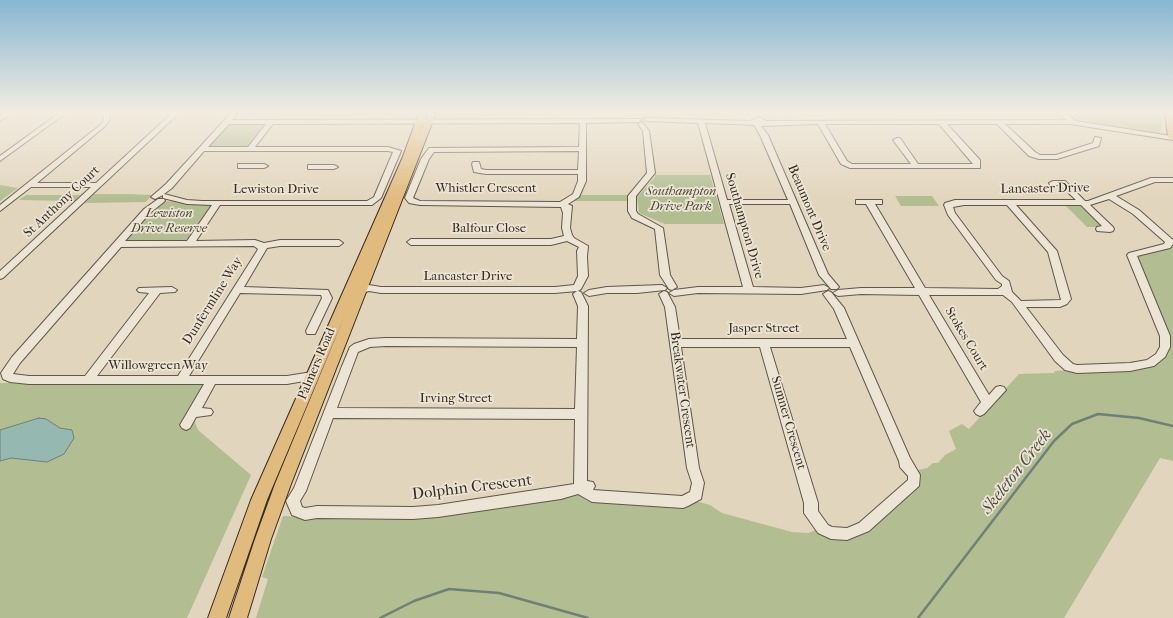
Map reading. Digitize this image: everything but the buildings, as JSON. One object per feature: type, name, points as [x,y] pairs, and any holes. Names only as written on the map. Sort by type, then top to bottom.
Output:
[{"type":"main road","name":"Palmers Road","points":[[238,618],[272,512],[406,159],[414,142]]},
{"type":"main road","name":"Palmers Road","points":[[217,618],[259,500],[310,381],[354,295],[416,142]]},
{"type":"street","points":[[0,159],[24,142]]},
{"type":"street","points":[[0,209],[32,185],[82,142]]},
{"type":"street","name":"St Anthony Court","points":[[0,276],[144,142]]},
{"type":"street","name":"Willowgreen Way","points":[[208,142],[16,360],[5,369],[3,376],[6,381],[310,381]]},
{"type":"street","points":[[250,149],[256,142]]},
{"type":"street","points":[[583,142],[582,181],[578,193],[563,203],[567,212],[566,228],[564,233],[568,239],[579,246],[583,256],[582,414],[581,466],[579,479],[585,488]]},
{"type":"street","name":"Breakwater Crescent","points":[[585,488],[592,496],[613,496],[682,502],[698,487],[694,474],[659,228],[635,216],[632,210],[632,196],[651,174],[647,142]]},
{"type":"street","name":"Southampton Drive","points":[[707,142],[749,290]]},
{"type":"street","name":"Beaumont Drive","points":[[767,142],[824,275]]},
{"type":"street","points":[[832,142],[847,165],[978,165],[958,142]]},
{"type":"street","points":[[898,142],[916,166]]},
{"type":"street","points":[[1019,142],[1032,154],[1039,157],[1055,157],[1096,144],[1096,142]]},
{"type":"street","points":[[202,149],[336,149]]},
{"type":"street","points":[[250,166],[263,149]]},
{"type":"street","points":[[324,167],[336,149]]},
{"type":"street","name":"Lewiston Drive","points":[[160,198],[218,203],[372,202],[377,198],[396,154],[395,150],[336,149]]},
{"type":"street","points":[[480,149],[473,169],[476,172],[582,172]]},
{"type":"street","name":"Whistler Crescent","points":[[563,203],[420,203],[412,201],[409,198],[425,159],[432,150],[583,149]]},
{"type":"street","points":[[241,166],[264,166]]},
{"type":"street","points":[[311,167],[334,167]]},
{"type":"street","name":"Lancaster Drive","points":[[354,295],[381,290],[1005,290],[1009,289],[1008,287],[999,278],[951,213],[948,205],[961,203],[1093,202],[1154,180],[1173,180]]},
{"type":"street","points":[[1053,183],[1062,183],[1110,229],[1100,229]]},
{"type":"street","points":[[32,185],[97,185]]},
{"type":"street","points":[[1005,290],[1019,304],[1059,358],[1073,368],[1130,367],[1150,363],[1160,357],[1166,347],[1165,336],[1132,255],[1136,252],[1167,246],[1170,242],[1139,214],[1111,196]]},
{"type":"street","points":[[725,202],[792,202]]},
{"type":"street","points":[[859,202],[879,202]]},
{"type":"street","name":"Stokes Court","points":[[869,202],[920,291],[987,402]]},
{"type":"street","points":[[190,243],[218,203]]},
{"type":"street","points":[[1010,203],[1052,251],[1066,299],[1060,304],[1019,304]]},
{"type":"street","name":"Balfour Close","points":[[411,242],[546,242],[568,239]]},
{"type":"street","points":[[260,250],[280,243],[340,243]]},
{"type":"street","name":"Dunfermline Way","points":[[118,244],[246,244],[260,250],[181,380]]},
{"type":"street","name":"Sumner Crescent","points":[[764,343],[811,503],[812,516],[822,524],[826,530],[835,533],[850,533],[864,528],[912,484],[914,477],[909,465],[905,461],[824,275]]},
{"type":"street","points":[[142,290],[172,290]]},
{"type":"street","points":[[88,380],[157,290]]},
{"type":"street","points":[[236,290],[324,291],[327,296],[310,326]]},
{"type":"street","name":"Dolphin Crescent","points":[[582,343],[386,342],[369,343],[358,347],[354,350],[347,366],[299,491],[294,498],[295,509],[305,514],[317,512],[438,511],[561,494],[585,488]]},
{"type":"street","name":"Jasper Street","points":[[676,343],[853,343]]},
{"type":"street","points":[[186,425],[212,380]]},
{"type":"street","points":[[980,411],[1000,390]]},
{"type":"street","points":[[193,413],[207,412]]},
{"type":"street","name":"Irving Street","points":[[330,413],[582,414]]},
{"type":"green space","points":[[212,142],[252,142],[249,146],[208,146]]},
{"type":"green space","name":"Southampton Drive Park","points":[[655,175],[710,175],[724,224],[665,224],[639,213],[637,197],[655,177]]},
{"type":"green space","points":[[0,185],[18,188],[0,201]]},
{"type":"green space","points":[[94,194],[152,195],[146,202],[85,203]]},
{"type":"green space","points":[[26,195],[80,195],[75,201],[19,200]]},
{"type":"green space","points":[[578,195],[629,195],[629,201],[571,201]]},
{"type":"green space","points":[[895,196],[932,196],[939,206],[901,206]]},
{"type":"green space","name":"Lewiston Drive Reserve","points":[[176,201],[213,206],[191,236],[186,240],[126,240],[150,210],[162,202]]},
{"type":"green space","points":[[1066,206],[1084,206],[1106,227],[1087,227]]},
{"type":"green space","points":[[1173,246],[1173,461],[1160,458],[1064,618],[256,618],[268,579],[262,577],[283,516],[305,517],[579,493],[696,501],[710,505],[722,513],[792,532],[808,533],[816,530],[858,535],[864,534],[872,529],[884,515],[918,470],[927,468],[933,463],[938,463],[945,455],[956,449],[949,431],[962,424],[969,429],[1019,374],[1054,373],[1055,371],[1156,363],[1161,360],[1166,355],[1135,258],[1137,254]]},
{"type":"green space","points":[[0,383],[201,383],[204,385],[194,420],[198,430],[251,475],[187,618],[0,618]]},
{"type":"water","points":[[39,418],[46,419],[60,428],[72,430],[74,438],[64,454],[47,462],[11,458],[0,461],[0,430]]},
{"type":"waterway","name":"Skeleton Creek","points":[[918,618],[1054,441],[1072,424],[1098,414],[1139,418],[1173,426]]},
{"type":"waterway","name":"Skeleton Creek","points":[[380,618],[414,601],[449,589],[499,593],[588,618]]}]
